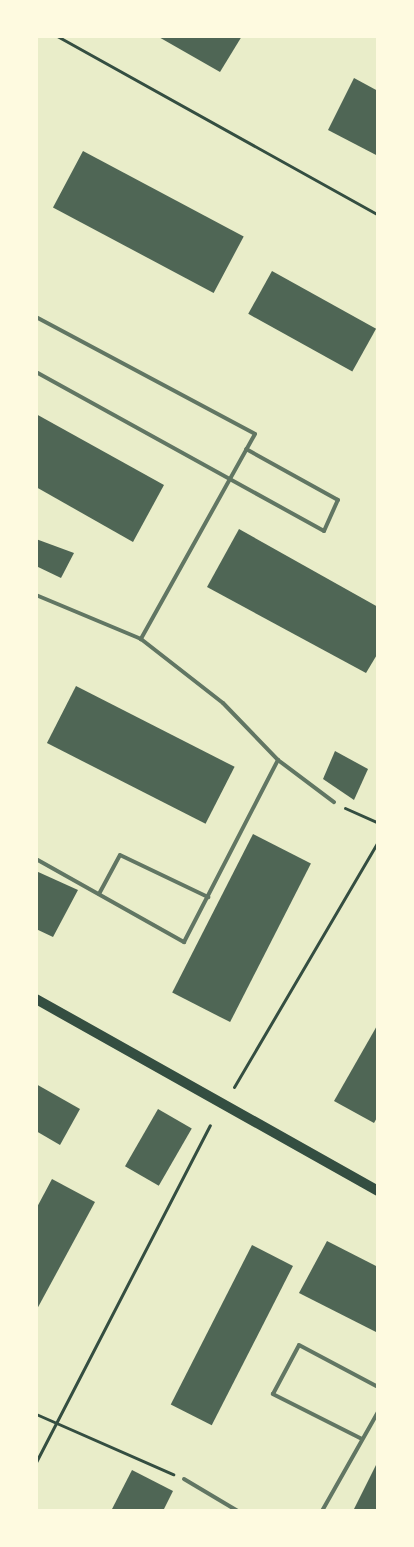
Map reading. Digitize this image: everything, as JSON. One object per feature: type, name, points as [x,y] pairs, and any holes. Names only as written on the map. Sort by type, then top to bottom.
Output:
[{"type":"main road","points":[[36,999],[378,1191]]},
{"type":"lane","points":[[36,317],[255,434],[141,638]]},
{"type":"lane","points":[[36,372],[231,476],[324,531],[338,500],[246,449]]},
{"type":"lane","points":[[36,595],[141,638],[224,703],[278,760],[334,802]]},
{"type":"lane","points":[[36,859],[184,942],[278,760]]},
{"type":"lane","points":[[99,894],[120,856],[208,897]]},
{"type":"lane","points":[[362,1439],[273,1394],[299,1345],[378,1387]]},
{"type":"lane","points":[[322,1511],[378,1412]]},
{"type":"lane","points":[[184,1479],[238,1511]]},
{"type":"path","points":[[57,36],[378,215]]},
{"type":"path","points":[[334,802],[378,823]]},
{"type":"path","points":[[234,1087],[378,842]]},
{"type":"path","points":[[36,1462],[210,1125]]},
{"type":"path","points":[[36,1414],[184,1479]]},
{"type":"building","points":[[157,36],[242,36],[220,72]]},
{"type":"building","points":[[354,78],[378,91],[378,156],[328,130]]},
{"type":"building","points":[[83,151],[244,236],[214,293],[53,208]]},
{"type":"building","points":[[272,271],[376,329],[352,372],[248,314]]},
{"type":"building","points":[[36,414],[164,485],[133,542],[36,487]]},
{"type":"building","points":[[239,529],[378,607],[378,653],[366,673],[207,587]]},
{"type":"building","points":[[36,539],[74,553],[61,578],[36,566]]},
{"type":"building","points":[[76,686],[235,767],[206,824],[47,743]]},
{"type":"building","points":[[335,751],[368,769],[354,800],[323,779]]},
{"type":"building","points":[[253,834],[311,864],[230,1022],[172,993]]},
{"type":"building","points":[[36,871],[78,890],[53,937],[36,929]]},
{"type":"building","points":[[378,1024],[378,1116],[374,1123],[334,1101]]},
{"type":"building","points":[[36,1084],[80,1109],[60,1145],[36,1131]]},
{"type":"building","points":[[158,1109],[192,1128],[159,1186],[125,1166]]},
{"type":"building","points":[[52,1179],[95,1202],[36,1311],[36,1209]]},
{"type":"building","points":[[327,1241],[378,1267],[378,1333],[299,1293]]},
{"type":"building","points":[[252,1245],[293,1266],[212,1425],[171,1404]]},
{"type":"building","points":[[378,1461],[378,1511],[353,1511]]},
{"type":"building","points":[[132,1470],[173,1491],[163,1511],[111,1511]]}]
